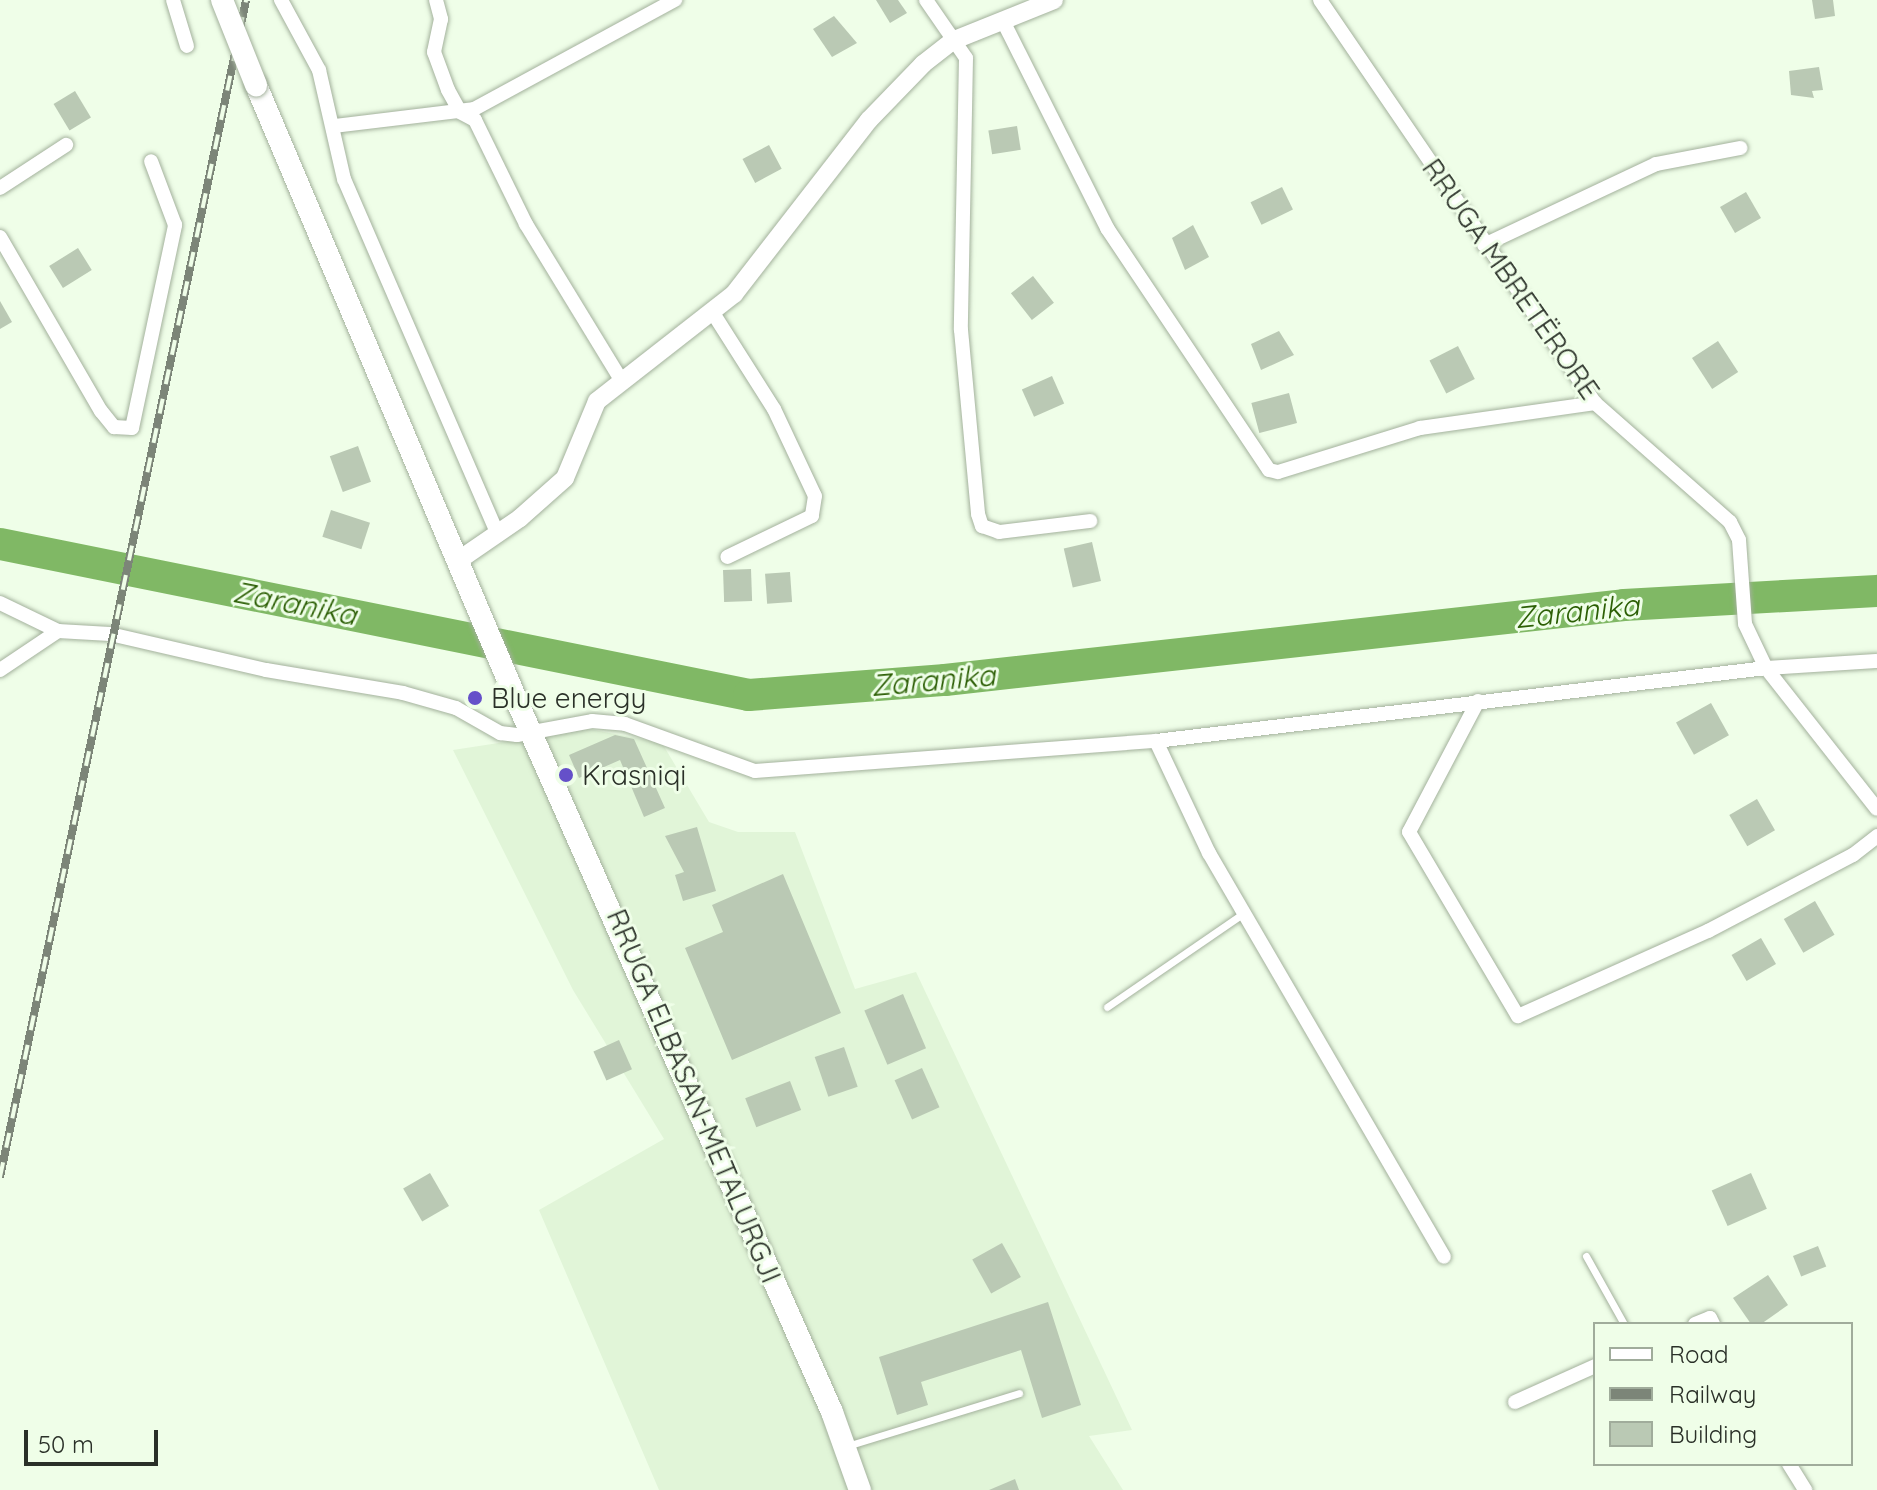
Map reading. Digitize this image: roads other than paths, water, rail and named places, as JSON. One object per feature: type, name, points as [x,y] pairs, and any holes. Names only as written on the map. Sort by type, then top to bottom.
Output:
[{"type":"main road","points":[[222,0],[459,560]]},
{"type":"main road","name":"RRUGA ELBASAN-METALURGJI","points":[[459,560],[519,706],[844,1447],[860,1490]]},
{"type":"street","points":[[173,0],[187,46]]},
{"type":"street","points":[[281,0],[319,70],[344,179],[498,535]]},
{"type":"street","points":[[436,0],[441,19],[435,62],[460,112],[475,120],[526,224],[622,381]]},
{"type":"street","points":[[334,126],[411,113],[460,112],[675,0]]},
{"type":"street","points":[[926,0],[966,58],[968,178],[961,330],[978,514],[982,526],[999,532],[1090,521]]},
{"type":"street","points":[[459,560],[498,535],[565,478],[597,401],[713,313],[776,244],[869,120],[952,41],[1054,0]]},
{"type":"street","name":"RRUGA MBRETËRORE","points":[[1320,0],[1484,245],[1595,403],[1730,522],[1741,559],[1745,624],[1766,668],[1877,809]]},
{"type":"street","points":[[1003,21],[1107,228],[1269,470],[1278,472],[1420,428],[1595,403]]},
{"type":"street","points":[[0,188],[66,145]]},
{"type":"street","points":[[1484,245],[1656,164],[1740,148]]},
{"type":"street","points":[[0,237],[101,411],[114,427],[132,428],[175,225],[151,161]]},
{"type":"street","points":[[713,313],[774,409],[815,496],[812,516],[727,557]]},
{"type":"street","points":[[0,603],[58,631],[110,634],[266,670],[403,693],[456,708],[500,733],[531,732],[592,721],[625,724],[755,771],[1156,741],[1766,668],[1877,661]]},
{"type":"street","points":[[0,670],[58,631]]},
{"type":"street","points":[[1478,701],[1409,832],[1518,1016],[1708,931],[1853,855],[1877,836]]},
{"type":"street","points":[[1156,741],[1209,853],[1444,1256]]},
{"type":"street","points":[[1515,1402],[1593,1367]]},
{"type":"street","points":[[1790,1466],[1805,1490]]},
{"type":"lane","points":[[1107,1007],[1245,912]]},
{"type":"lane","points":[[1586,1256],[1623,1322]]},
{"type":"lane","points":[[844,1447],[1019,1393]]},
{"type":"waterway","name":"Zaranika","points":[[0,544],[749,695],[945,680],[1624,605],[1877,591]]},
{"type":"railway","points":[[0,1177],[246,0]]},
{"type":"place","name":"Blue energy","points":[[475,698]]},
{"type":"place","name":"Krasniqi","points":[[566,775]]}]
